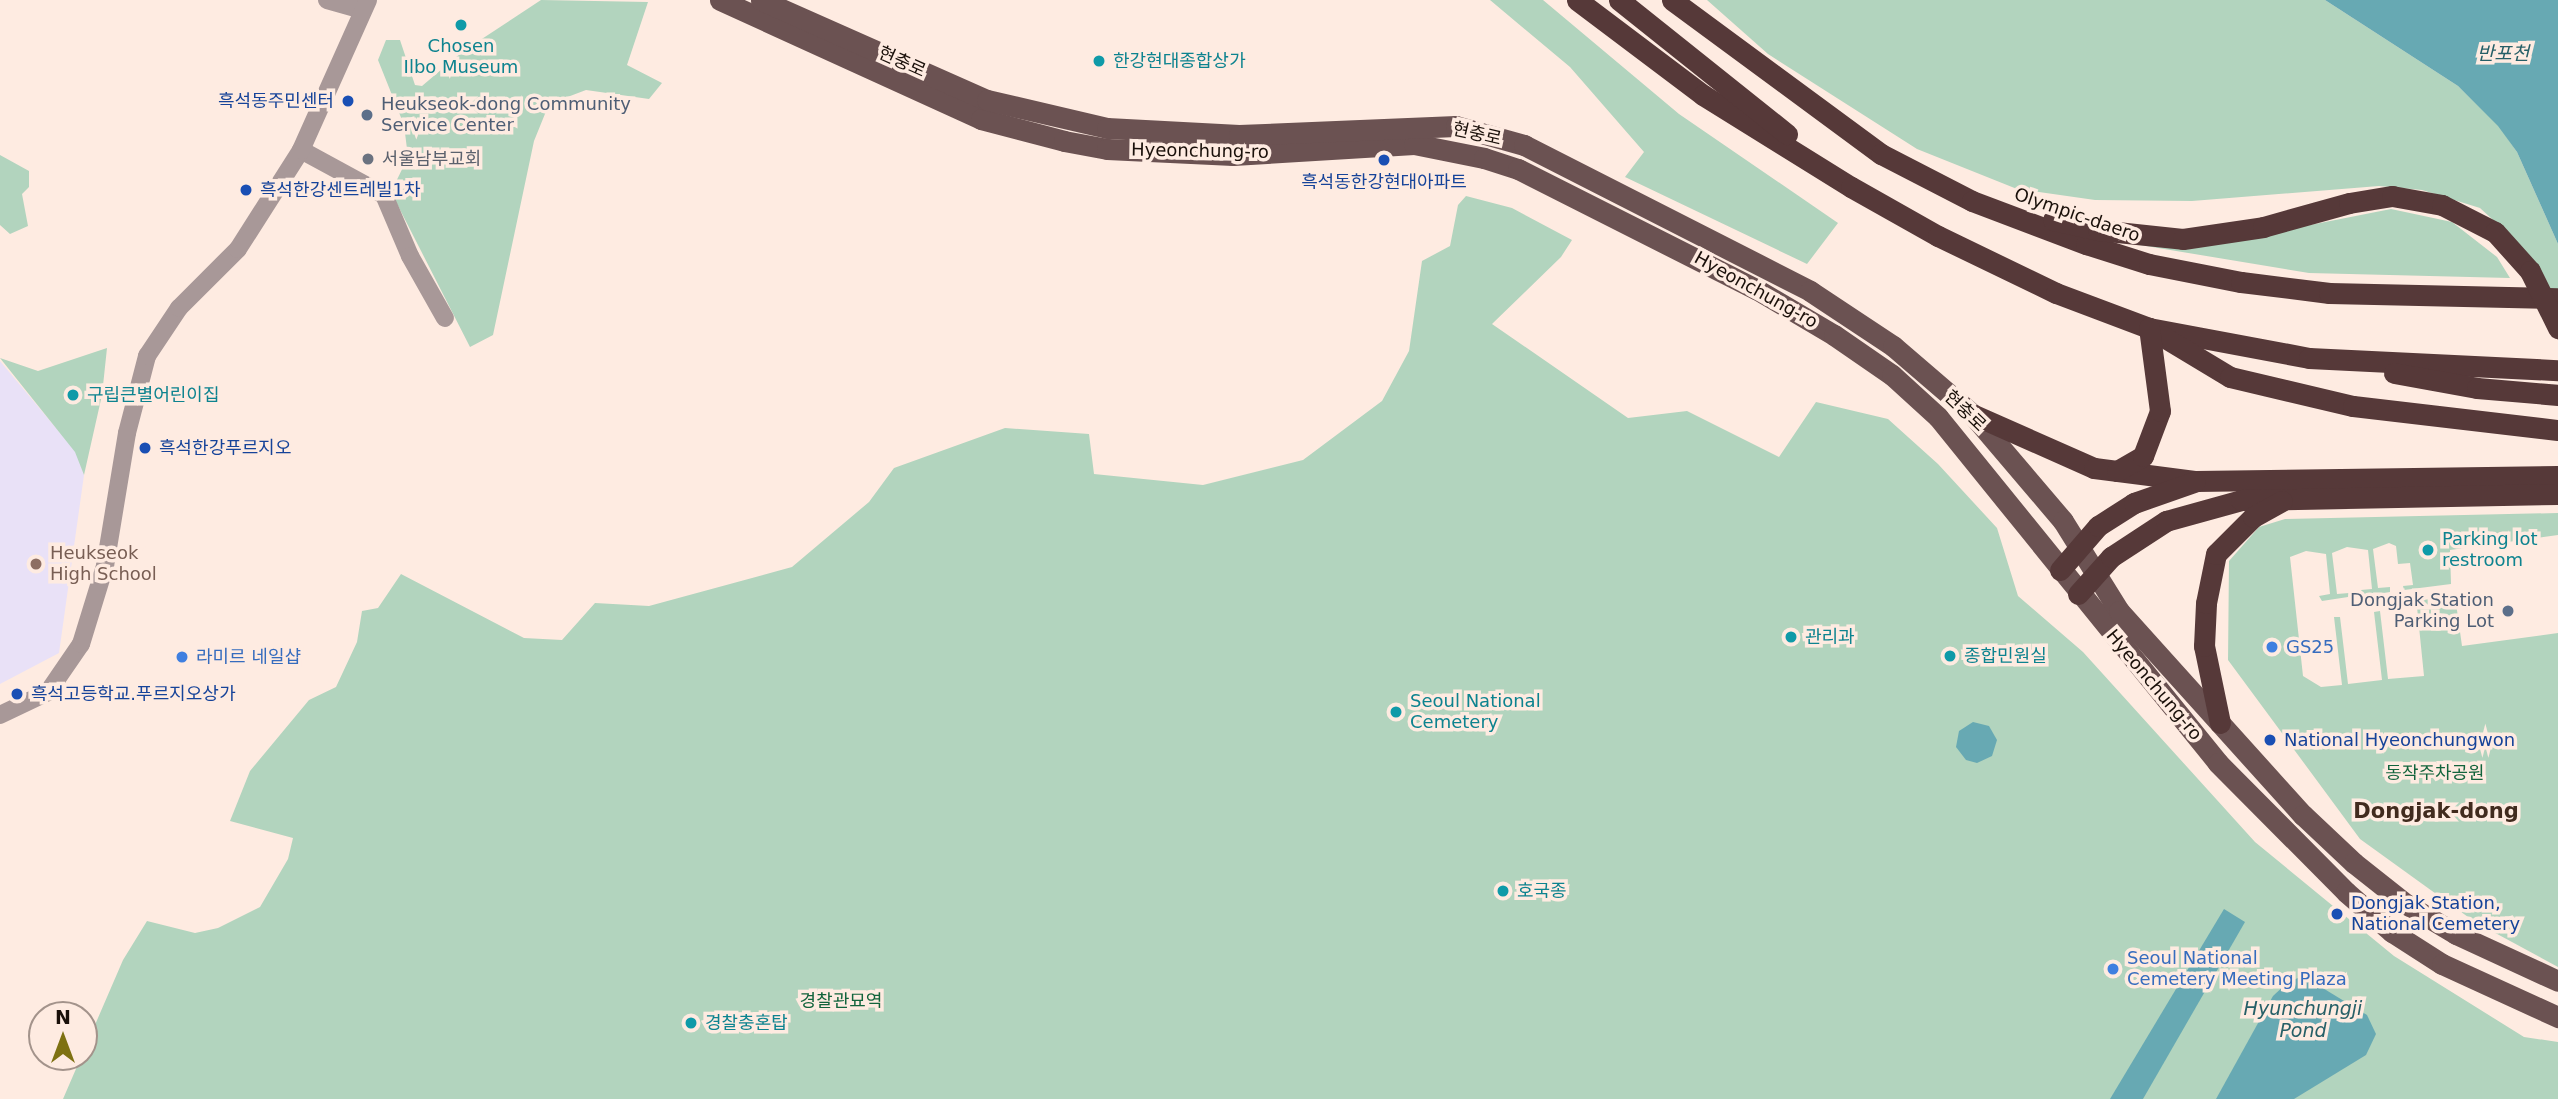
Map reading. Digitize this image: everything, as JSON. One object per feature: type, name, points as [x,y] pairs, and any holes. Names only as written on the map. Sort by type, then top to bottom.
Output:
[{"type":"highway","points":[[1577,0],[1703,95],[1851,187],[1938,236],[2056,293],[2148,328],[2230,377],[2353,406],[2558,430]]},
{"type":"highway","name":"Olympic-daero","points":[[1672,0],[1881,154],[1972,201],[2149,264],[2241,282],[2329,293],[2558,298]]},
{"type":"highway","points":[[1620,1],[1851,187]]},
{"type":"highway","points":[[1972,201],[2098,230],[2183,239],[2263,227],[2349,203],[2392,196],[2442,205],[2494,232],[2530,271],[2558,328]]},
{"type":"highway","points":[[2117,471],[2143,456],[2160,411],[2148,328]]},
{"type":"highway","points":[[2148,328],[2477,388],[2558,395]]},
{"type":"highway","points":[[2309,358],[2558,370]]},
{"type":"highway","points":[[1972,414],[2094,468],[2196,481],[2558,476]]},
{"type":"highway","points":[[2469,477],[2558,464]]},
{"type":"highway","points":[[2060,570],[2079,544],[2134,503],[2196,481]]},
{"type":"highway","points":[[2078,594],[2123,548],[2166,520],[2241,500],[2558,494]]},
{"type":"highway","points":[[2220,723],[2204,646],[2206,603],[2216,554],[2253,517],[2286,498]]},
{"type":"main road","name":"Hyeonchung-ro","points":[[720,0],[981,119],[1064,141],[1107,149],[1233,155],[1414,144],[1518,169],[1744,283],[1834,335],[1892,375],[1959,439],[2078,594],[2218,763],[2346,892],[2392,932],[2442,964],[2558,1017]]},
{"type":"main road","name":"현충로","points":[[761,0],[987,100],[1107,128],[1239,135],[1456,126],[1524,145],[1810,291],[1893,346],[1972,414],[2079,544]]},
{"type":"main road","name":"Hyeonchung-ro","points":[[2079,544],[2119,611],[2303,815],[2406,904],[2456,934],[2558,981]]},
{"type":"street","points":[[0,715],[48,692],[81,644],[99,589],[127,433],[147,356],[179,308],[238,249],[301,150],[366,5],[327,0]]},
{"type":"street","points":[[301,150],[384,194],[410,256],[445,318]]},
{"type":"shaded area","name":"Heukseok High School","points":[[0,361],[76,452],[84,475],[59,653],[0,684]]},
{"type":"green space","points":[[541,0],[648,2],[627,65],[662,83],[649,99],[586,90],[549,104],[534,141],[493,335],[470,347],[391,192],[408,157],[404,125],[378,60],[386,40],[400,40],[415,85],[422,86],[462,52]]},
{"type":"green space","points":[[1490,0],[1543,0],[1679,114],[1838,223],[1807,264],[1625,177],[1644,152],[1570,67]]},
{"type":"green space","points":[[1707,0],[2325,0],[2458,86],[2499,126],[2517,152],[2558,244],[2558,307],[2515,240],[2480,208],[2422,190],[2379,186],[2192,201],[2095,200],[2017,189],[1917,149],[1768,54]]},
{"type":"green space","points":[[0,155],[29,171],[29,187],[22,194],[28,226],[10,234],[0,225]]},
{"type":"green space","name":"Seoul National Cemetery","points":[[1466,196],[1512,208],[1572,240],[1561,257],[1492,324],[1628,418],[1687,411],[1779,457],[1816,402],[1888,419],[1938,464],[1997,528],[2018,596],[2083,652],[2255,842],[2394,956],[2524,1037],[2558,1042],[2558,1099],[63,1099],[75,1071],[98,1071],[98,1018],[123,960],[147,921],[195,933],[218,928],[260,907],[288,859],[293,838],[230,821],[250,771],[309,700],[336,687],[357,642],[362,611],[378,608],[401,574],[524,638],[562,640],[595,603],[649,606],[792,567],[869,502],[894,468],[1005,428],[1089,434],[1094,474],[1203,485],[1303,460],[1382,401],[1409,351],[1422,261],[1450,246],[1458,205]]},
{"type":"green space","points":[[2391,209],[2452,222],[2497,257],[2510,278],[2309,273],[2140,245],[2199,247]]},
{"type":"green space","points":[[107,348],[102,395],[84,475],[75,452],[0,358],[38,371]]},
{"type":"green space","name":"동작주차공원","points":[[2558,513],[2558,535],[2450,550],[2451,584],[2404,590],[2403,586],[2413,585],[2410,563],[2398,564],[2396,546],[2389,543],[2373,549],[2378,588],[2390,587],[2390,592],[2364,596],[2361,590],[2372,589],[2368,550],[2347,547],[2332,553],[2337,594],[2349,593],[2348,597],[2322,601],[2319,596],[2330,594],[2326,554],[2306,551],[2290,557],[2303,676],[2321,687],[2342,685],[2334,617],[2340,617],[2348,684],[2382,680],[2374,612],[2380,611],[2388,679],[2424,676],[2417,607],[2407,608],[2406,602],[2455,596],[2462,646],[2558,633],[2558,967],[2475,922],[2360,839],[2228,660],[2229,561],[2259,527],[2285,519]]},
{"type":"water","name":"반포천","points":[[2325,0],[2558,0],[2558,244],[2517,152],[2498,126],[2458,86]]},
{"type":"water","points":[[1973,722],[1989,726],[1997,740],[1992,756],[1977,763],[1966,760],[1956,747],[1959,731]]},
{"type":"water","points":[[2224,909],[2245,922],[2143,1099],[2110,1099]]},
{"type":"water","name":"Hyunchungji Pond","points":[[2303,976],[2367,1015],[2376,1034],[2366,1055],[2294,1099],[2216,1099],[2273,996],[2288,982]]},
{"type":"place","name":"Chosen Ilbo Museum","points":[[461,25]]},
{"type":"place","name":"한강현대종합상가","points":[[1099,61]]},
{"type":"place","name":"흑석동주민센터","points":[[348,101]]},
{"type":"place","name":"Heukseok-dong Community Service Center","points":[[367,115]]},
{"type":"place","name":"서울남부교회","points":[[368,159]]},
{"type":"place","name":"흑석동한강현대아파트","points":[[1384,160]]},
{"type":"place","name":"흑석한강센트레빌1차","points":[[246,190]]},
{"type":"place","name":"구립큰별어린이집","points":[[73,395]]},
{"type":"place","name":"흑석한강푸르지오","points":[[145,448]]},
{"type":"place","name":"Parking lot restroom","points":[[2428,550]]},
{"type":"place","name":"Heukseok High School","points":[[36,564]]},
{"type":"place","name":"Dongjak Station Parking Lot","points":[[2508,611]]},
{"type":"place","name":"관리과","points":[[1791,637]]},
{"type":"place","name":"GS25","points":[[2272,647]]},
{"type":"place","name":"종합민원실","points":[[1950,656]]},
{"type":"place","name":"라미르 네일샵","points":[[182,657]]},
{"type":"place","name":"흑석고등학교.푸르지오상가","points":[[17,694]]},
{"type":"place","name":"Seoul National Cemetery","points":[[1396,712]]},
{"type":"place","name":"National Hyeonchungwon","points":[[2270,740]]},
{"type":"place","name":"호국종","points":[[1503,891]]},
{"type":"place","name":"Dongjak Station, National Cemetery","points":[[2337,914]]},
{"type":"place","name":"Seoul National Cemetery Meeting Plaza","points":[[2113,969]]},
{"type":"place","name":"경찰충혼탑","points":[[691,1023]]},
{"type":"district","name":"Dongjak-dong","points":[[2436,811]]},
{"type":"park label","name":"경찰관묘역","points":[[841,1001]]}]
